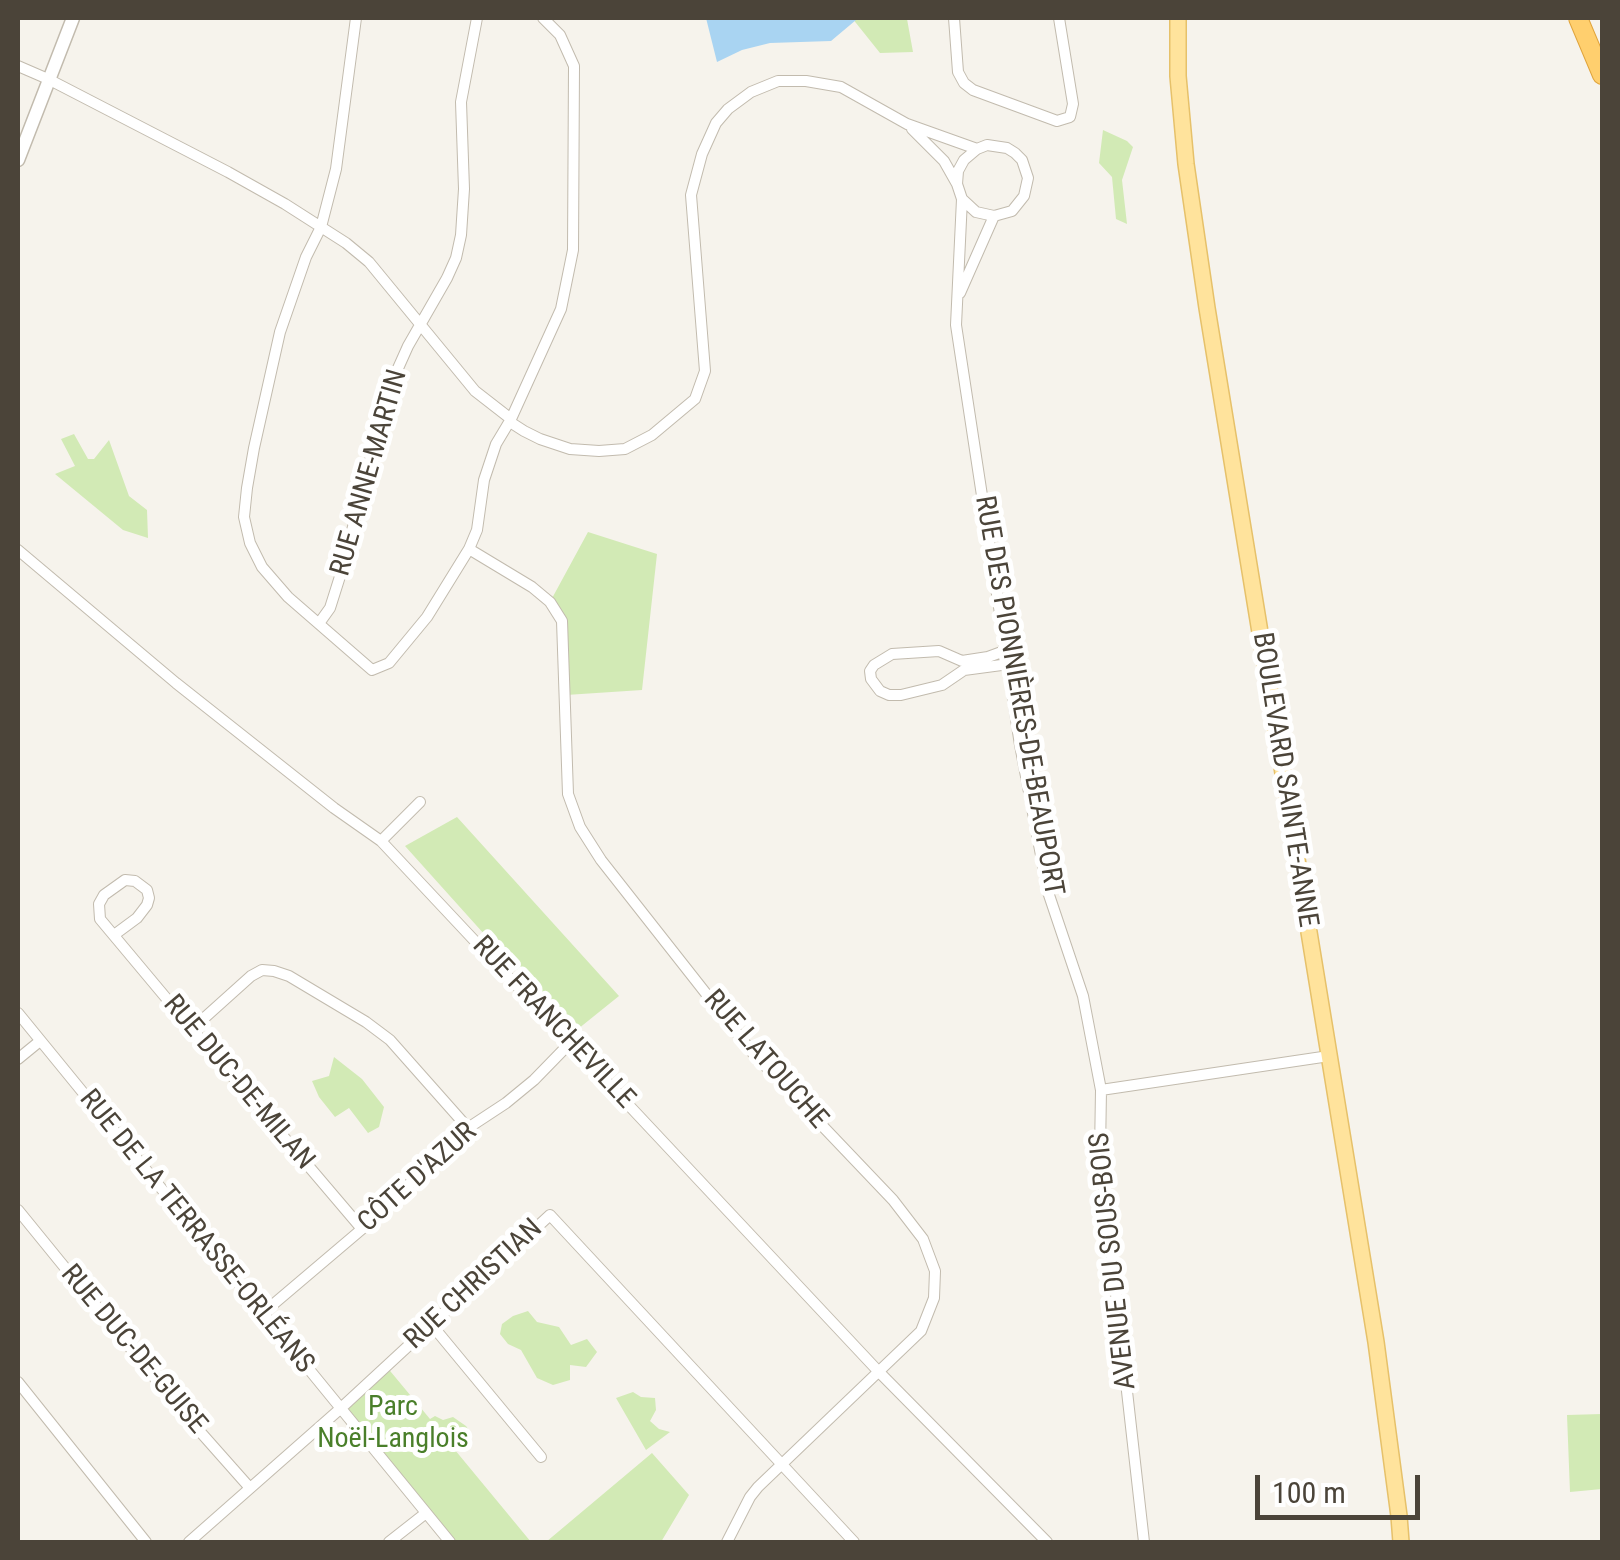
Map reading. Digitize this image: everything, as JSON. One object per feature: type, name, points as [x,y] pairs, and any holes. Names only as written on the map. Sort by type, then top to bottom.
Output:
[{"type":"highway","points":[[1578,18],[1602,75]]},
{"type":"main road","name":"BOULEVARD SAINTE-ANNE","points":[[1178,18],[1178,76],[1189,182],[1376,1342],[1401,1542]]},
{"type":"street","points":[[18,160],[73,18]]},
{"type":"street","points":[[356,18],[336,169],[320,226],[280,332],[246,488],[244,518],[250,544],[262,566],[288,596],[372,670],[389,663],[427,617],[469,548],[496,444],[560,309],[573,250],[574,66],[560,35],[543,18]]},
{"type":"street","name":"RUE ANNE-MARTIN","points":[[320,622],[330,608],[342,570],[395,375],[456,258],[464,189],[461,102],[477,18]]},
{"type":"street","points":[[954,18],[958,72],[964,82],[973,90],[1057,121],[1070,117],[1073,104],[1059,18]]},
{"type":"street","name":"RUE DES PIONNIÈRES-DE-BEAUPORT","points":[[18,66],[228,172],[346,243],[369,262],[475,391],[510,422],[540,439],[570,449],[625,449],[652,435],[695,399],[705,370],[691,195],[702,154],[716,123],[751,92],[778,81],[841,87],[907,124],[978,148],[1007,148],[1022,160],[1028,188],[1019,204],[994,216],[958,298]]},
{"type":"street","name":"RUE DES PIONNIÈRES-DE-BEAUPORT","points":[[907,124],[944,161],[962,199],[956,325],[1020,745],[1048,892],[1083,996],[1101,1090]]},
{"type":"street","points":[[957,184],[964,160],[978,148]]},
{"type":"street","points":[[962,199],[976,212],[994,216]]},
{"type":"street","name":"RUE LATOUCHE","points":[[469,548],[532,587],[550,602],[562,621],[568,794],[580,827],[601,860],[752,1052],[894,1200],[923,1238],[935,1272],[934,1298],[921,1331],[750,1497],[727,1542]]},
{"type":"street","name":"RUE FRANCHEVILLE","points":[[18,550],[176,683],[381,841],[879,1372],[1046,1542]]},
{"type":"street","points":[[1007,650],[962,660],[939,652],[892,654],[874,665],[871,679],[880,691],[901,695],[942,685],[964,670],[1009,664]]},
{"type":"street","points":[[381,841],[420,802]]},
{"type":"street","points":[[126,880],[135,881],[147,890],[148,905],[114,935],[100,918],[99,904],[104,895],[126,880]]},
{"type":"street","name":"RUE DUC-DE-MILAN","points":[[114,935],[362,1229]]},
{"type":"street","points":[[192,1029],[251,976],[262,970],[288,976],[390,1040],[468,1128]]},
{"type":"street","name":"RUE DE LA TERRASSE-ORLÉANS","points":[[18,1013],[450,1542]]},
{"type":"street","points":[[18,1059],[40,1041]]},
{"type":"street","name":"CÔTE D'AZUR","points":[[263,1313],[362,1229],[468,1128],[534,1080],[571,1042]]},
{"type":"street","points":[[1101,1090],[1329,1056]]},
{"type":"street","name":"AVENUE DU SOUS-BOIS","points":[[1101,1090],[1100,1152],[1144,1542]]},
{"type":"street","name":"RUE DUC-DE-GUISE","points":[[18,1210],[250,1488]]},
{"type":"street","name":"RUE CHRISTIAN","points":[[189,1542],[550,1216],[784,1464]]},
{"type":"street","points":[[431,1324],[540,1457]]},
{"type":"street","points":[[18,1382],[146,1542]]},
{"type":"street","points":[[784,1464],[854,1542]]},
{"type":"street","points":[[389,1542],[426,1513]]},
{"type":"green space","points":[[852,18],[907,19],[913,52],[880,53]]},
{"type":"green space","points":[[1103,130],[1133,147],[1122,180],[1127,224],[1116,219],[1112,177],[1099,163]]},
{"type":"green space","points":[[74,434],[88,459],[94,459],[109,440],[129,496],[147,510],[148,538],[123,530],[55,474],[75,466],[61,439]]},
{"type":"green space","points":[[588,532],[657,554],[642,690],[566,695],[562,621],[550,602]]},
{"type":"green space","points":[[457,817],[619,996],[573,1033],[405,846]]},
{"type":"green space","points":[[334,1057],[362,1079],[384,1107],[379,1127],[368,1133],[349,1108],[335,1117],[319,1097],[312,1081],[329,1076]]},
{"type":"green space","points":[[528,1311],[537,1322],[559,1327],[571,1345],[587,1339],[597,1352],[586,1367],[570,1365],[570,1380],[553,1385],[537,1378],[521,1350],[508,1344],[500,1334],[502,1324]]},
{"type":"green space","name":"Parc Noël-Langlois","points":[[386,1366],[430,1419],[453,1417],[466,1426],[471,1433],[455,1450],[531,1542],[450,1542],[340,1409]]},
{"type":"green space","points":[[633,1392],[655,1398],[656,1410],[650,1421],[670,1432],[646,1450],[616,1398]]},
{"type":"green space","points":[[1602,1414],[1602,1489],[1570,1492],[1567,1415]]},
{"type":"green space","points":[[652,1453],[689,1495],[661,1542],[546,1542]]},
{"type":"water","points":[[706,18],[856,20],[831,41],[770,43],[717,62]]}]
